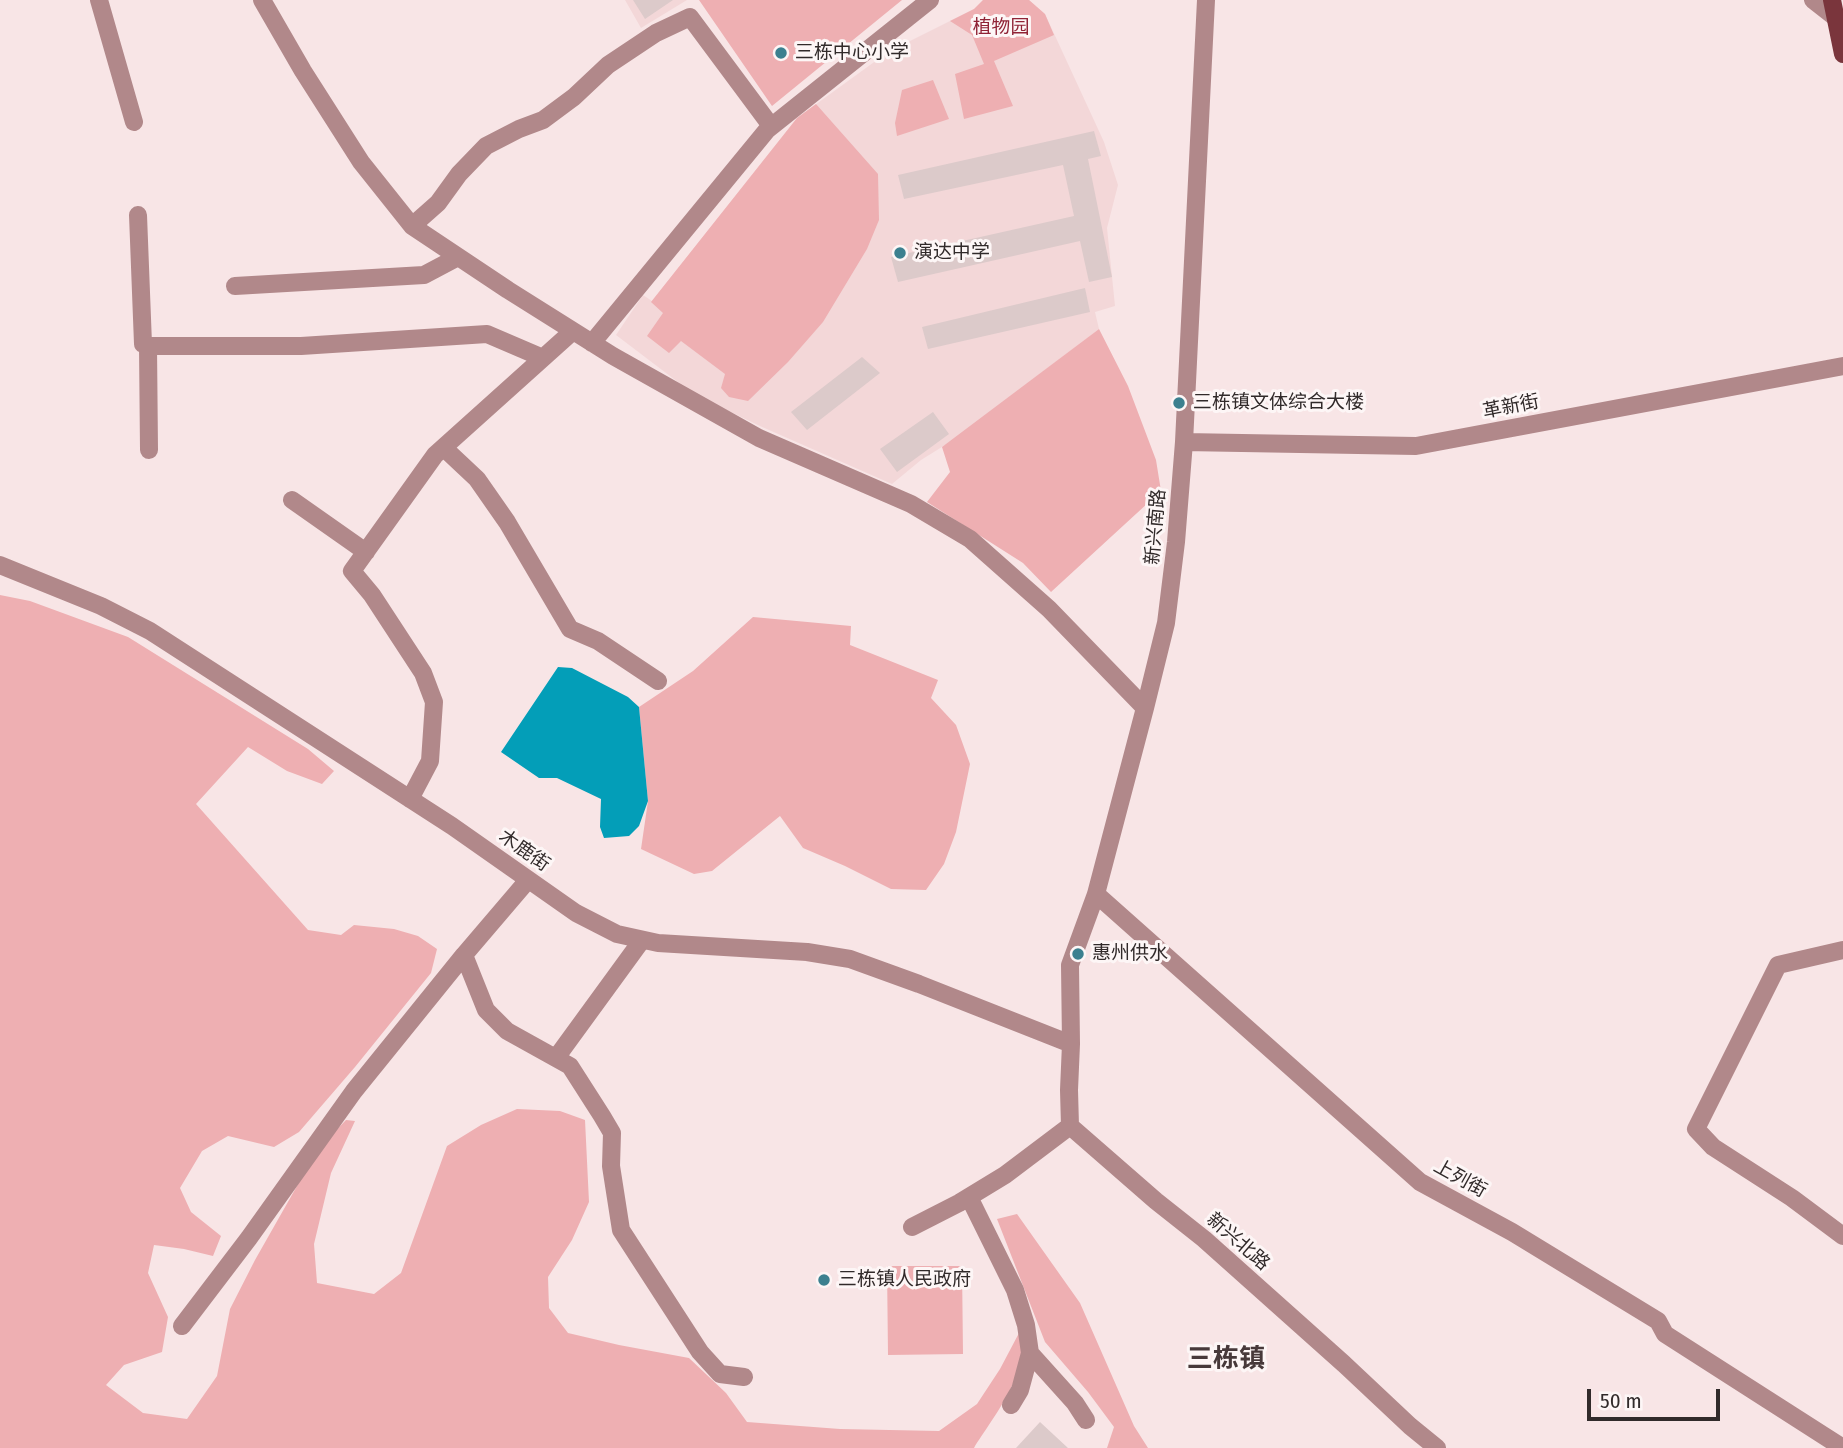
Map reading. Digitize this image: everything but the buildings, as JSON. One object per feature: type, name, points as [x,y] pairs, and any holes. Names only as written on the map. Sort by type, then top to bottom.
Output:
[{"type":"main road","points":[[1832,0],[1843,54]]},
{"type":"street","points":[[99,0],[134,122]]},
{"type":"street","points":[[262,0],[360,162],[412,226],[592,343],[759,438],[911,504],[970,539],[1049,609],[1144,708]]},
{"type":"street","points":[[592,343],[771,126],[930,0]]},
{"type":"street","name":"新兴南路","points":[[1072,1044],[1070,965],[1096,894],[1166,623],[1177,542],[1206,0]]},
{"type":"street","points":[[1813,0],[1836,18]]},
{"type":"street","points":[[412,226],[438,203],[459,174],[486,146],[543,120],[574,97],[608,65],[656,33],[690,17],[771,126]]},
{"type":"street","points":[[138,215],[143,344],[148,346],[301,346],[487,334],[543,358]]},
{"type":"street","points":[[235,286],[424,275],[458,257]]},
{"type":"street","points":[[410,799],[430,761],[434,702],[423,673],[372,594],[352,571],[435,455],[573,331]]},
{"type":"street","points":[[148,346],[149,450]]},
{"type":"street","name":"革新街","points":[[1184,442],[1416,446],[1843,366]]},
{"type":"street","points":[[444,448],[477,479],[508,522],[570,629],[598,640],[658,681]]},
{"type":"street","points":[[292,500],[366,552]]},
{"type":"street","name":"木鹿街","points":[[0,565],[102,606],[150,631],[410,799],[576,914],[617,934],[658,943],[807,952],[850,959],[1072,1044]]},
{"type":"street","points":[[182,1326],[354,1091],[528,880]]},
{"type":"street","name":"上列街","points":[[1096,894],[1420,1182],[1512,1232],[1658,1321],[1665,1334],[1843,1448]]},
{"type":"street","points":[[555,1058],[642,940]]},
{"type":"street","points":[[1843,950],[1778,965],[1696,1129],[1713,1147],[1792,1198],[1843,1236]]},
{"type":"street","points":[[464,955],[486,1010],[507,1031],[570,1066],[611,1133],[611,1166],[621,1230],[700,1352],[720,1374],[744,1377]]},
{"type":"street","points":[[912,1227],[1005,1175],[1070,1126],[1072,1044]]},
{"type":"street","name":"新兴北路","points":[[1070,1126],[1204,1239],[1437,1448]]},
{"type":"street","points":[[969,1197],[1015,1290],[1026,1325],[1030,1353],[1020,1390],[1011,1405]]},
{"type":"street","points":[[1030,1353],[1075,1403],[1086,1420]]},
{"type":"shaded area","points":[[625,0],[687,0],[641,28]]},
{"type":"shaded area","name":"演达中学","points":[[983,0],[1029,0],[1045,14],[1104,142],[1118,185],[1107,228],[1115,306],[1095,312],[1099,329],[892,484],[695,395],[616,335],[643,295],[652,301],[797,118],[888,52],[974,9]]},
{"type":"green space","name":"三栋中心小学","points":[[699,0],[902,0],[772,106]]},
{"type":"green space","name":"植物园","points":[[983,0],[1029,0],[1045,14],[1054,35],[994,61],[1013,106],[964,119],[955,74],[984,64],[972,35],[950,21],[974,9]]},
{"type":"green space","points":[[933,80],[949,119],[897,136],[895,123],[902,90]]},
{"type":"green space","points":[[816,104],[878,174],[879,220],[867,249],[823,322],[788,362],[748,401],[729,397],[721,388],[725,374],[681,341],[669,353],[647,336],[663,313],[651,302],[797,118]]},
{"type":"green space","points":[[1099,329],[1128,386],[1156,460],[1161,491],[1051,592],[1023,563],[927,502],[950,472],[942,447]]},
{"type":"green space","points":[[0,595],[30,601],[128,637],[308,749],[334,771],[322,784],[287,771],[248,747],[196,804],[308,930],[341,935],[354,925],[394,929],[418,936],[437,949],[431,973],[299,1132],[274,1147],[228,1136],[202,1151],[180,1188],[191,1212],[221,1236],[213,1256],[154,1245],[148,1273],[168,1317],[162,1352],[124,1365],[106,1385],[143,1413],[187,1419],[217,1376],[230,1309],[255,1260],[318,1149],[346,1120],[355,1121],[331,1173],[314,1244],[317,1283],[374,1294],[401,1273],[447,1146],[481,1125],[517,1109],[560,1111],[585,1120],[589,1202],[572,1240],[548,1277],[549,1308],[568,1333],[689,1358],[726,1393],[747,1422],[840,1429],[939,1431],[977,1404],[1019,1333],[1022,1348],[1015,1378],[1000,1408],[974,1448],[0,1448]]},
{"type":"green space","points":[[753,617],[851,626],[850,645],[938,680],[931,698],[956,725],[970,764],[956,832],[944,864],[926,890],[891,889],[803,848],[780,816],[712,871],[694,874],[641,849],[648,801],[639,707],[693,671]]},
{"type":"green space","points":[[1017,1214],[1080,1303],[1134,1426],[1148,1448],[1107,1448],[1114,1427],[1045,1342],[997,1219]]},
{"type":"green space","points":[[887,1266],[962,1266],[963,1354],[888,1355]]},
{"type":"water","points":[[558,667],[572,668],[628,697],[639,707],[648,801],[639,826],[629,836],[604,838],[600,827],[601,799],[557,778],[539,778],[501,752]]},
{"type":"place","name":"三栋中心小学","points":[[781,53]]},
{"type":"place","name":"演达中学","points":[[900,253]]},
{"type":"place","name":"三栋镇文体综合大楼","points":[[1179,403]]},
{"type":"place","name":"惠州供水","points":[[1078,954]]},
{"type":"place","name":"三栋镇人民政府","points":[[824,1280]]},
{"type":"district","name":"三栋镇","points":[[1226,1360]]}]
